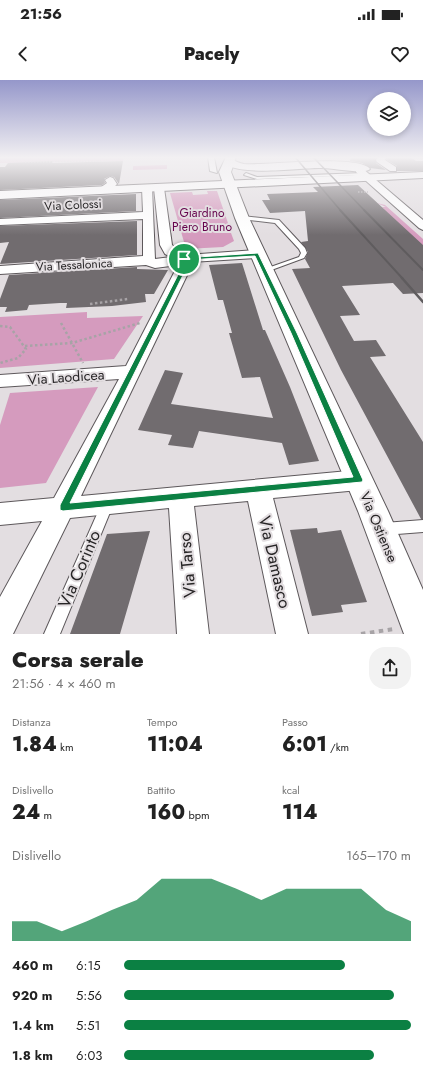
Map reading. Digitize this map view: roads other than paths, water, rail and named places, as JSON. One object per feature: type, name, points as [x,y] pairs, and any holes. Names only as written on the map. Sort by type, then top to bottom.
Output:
[{"type":"street","points":[[0,184],[32,183]]},
{"type":"street","points":[[102,190],[112,184],[111,183]]},
{"type":"street","points":[[0,194],[153,188],[201,183]]},
{"type":"street","name":"Via Ostiense","points":[[228,183],[237,218],[294,333],[381,530],[421,629]]},
{"type":"street","points":[[237,218],[244,203],[247,190],[276,183]]},
{"type":"street","points":[[375,183],[423,226]]},
{"type":"street","points":[[148,261],[150,256],[148,215],[153,188]]},
{"type":"street","points":[[0,628],[8,599],[63,508],[185,265],[184,259],[170,251],[166,245],[153,188]]},
{"type":"street","name":"Via Colossi","points":[[0,222],[148,215]]},
{"type":"street","name":"Via Tessalonica","points":[[0,270],[148,261],[155,264],[184,259],[260,262]]},
{"type":"street","name":"Via Laodicea","points":[[0,381],[132,372]]},
{"type":"street","points":[[0,514],[359,480]]},
{"type":"street","name":"Via Damasco","points":[[258,489],[292,634]]},
{"type":"street","name":"Via Tarso","points":[[181,496],[193,634]]},
{"type":"lane","points":[[237,218],[277,221],[302,248],[304,253],[301,258],[260,262]]},
{"type":"lane","name":"Via Corinto","points":[[52,634],[107,504]]},
{"type":"lane","points":[[381,530],[423,526]]},
{"type":"railway","points":[[317,183],[341,211]]},
{"type":"railway","points":[[338,183],[365,211]]},
{"type":"railway","points":[[340,210],[403,279]]},
{"type":"railway","points":[[364,210],[423,270]]},
{"type":"railway","points":[[402,278],[423,302]]},
{"type":"park label","name":"Giardino Piero Bruno","points":[[202,220]]}]
